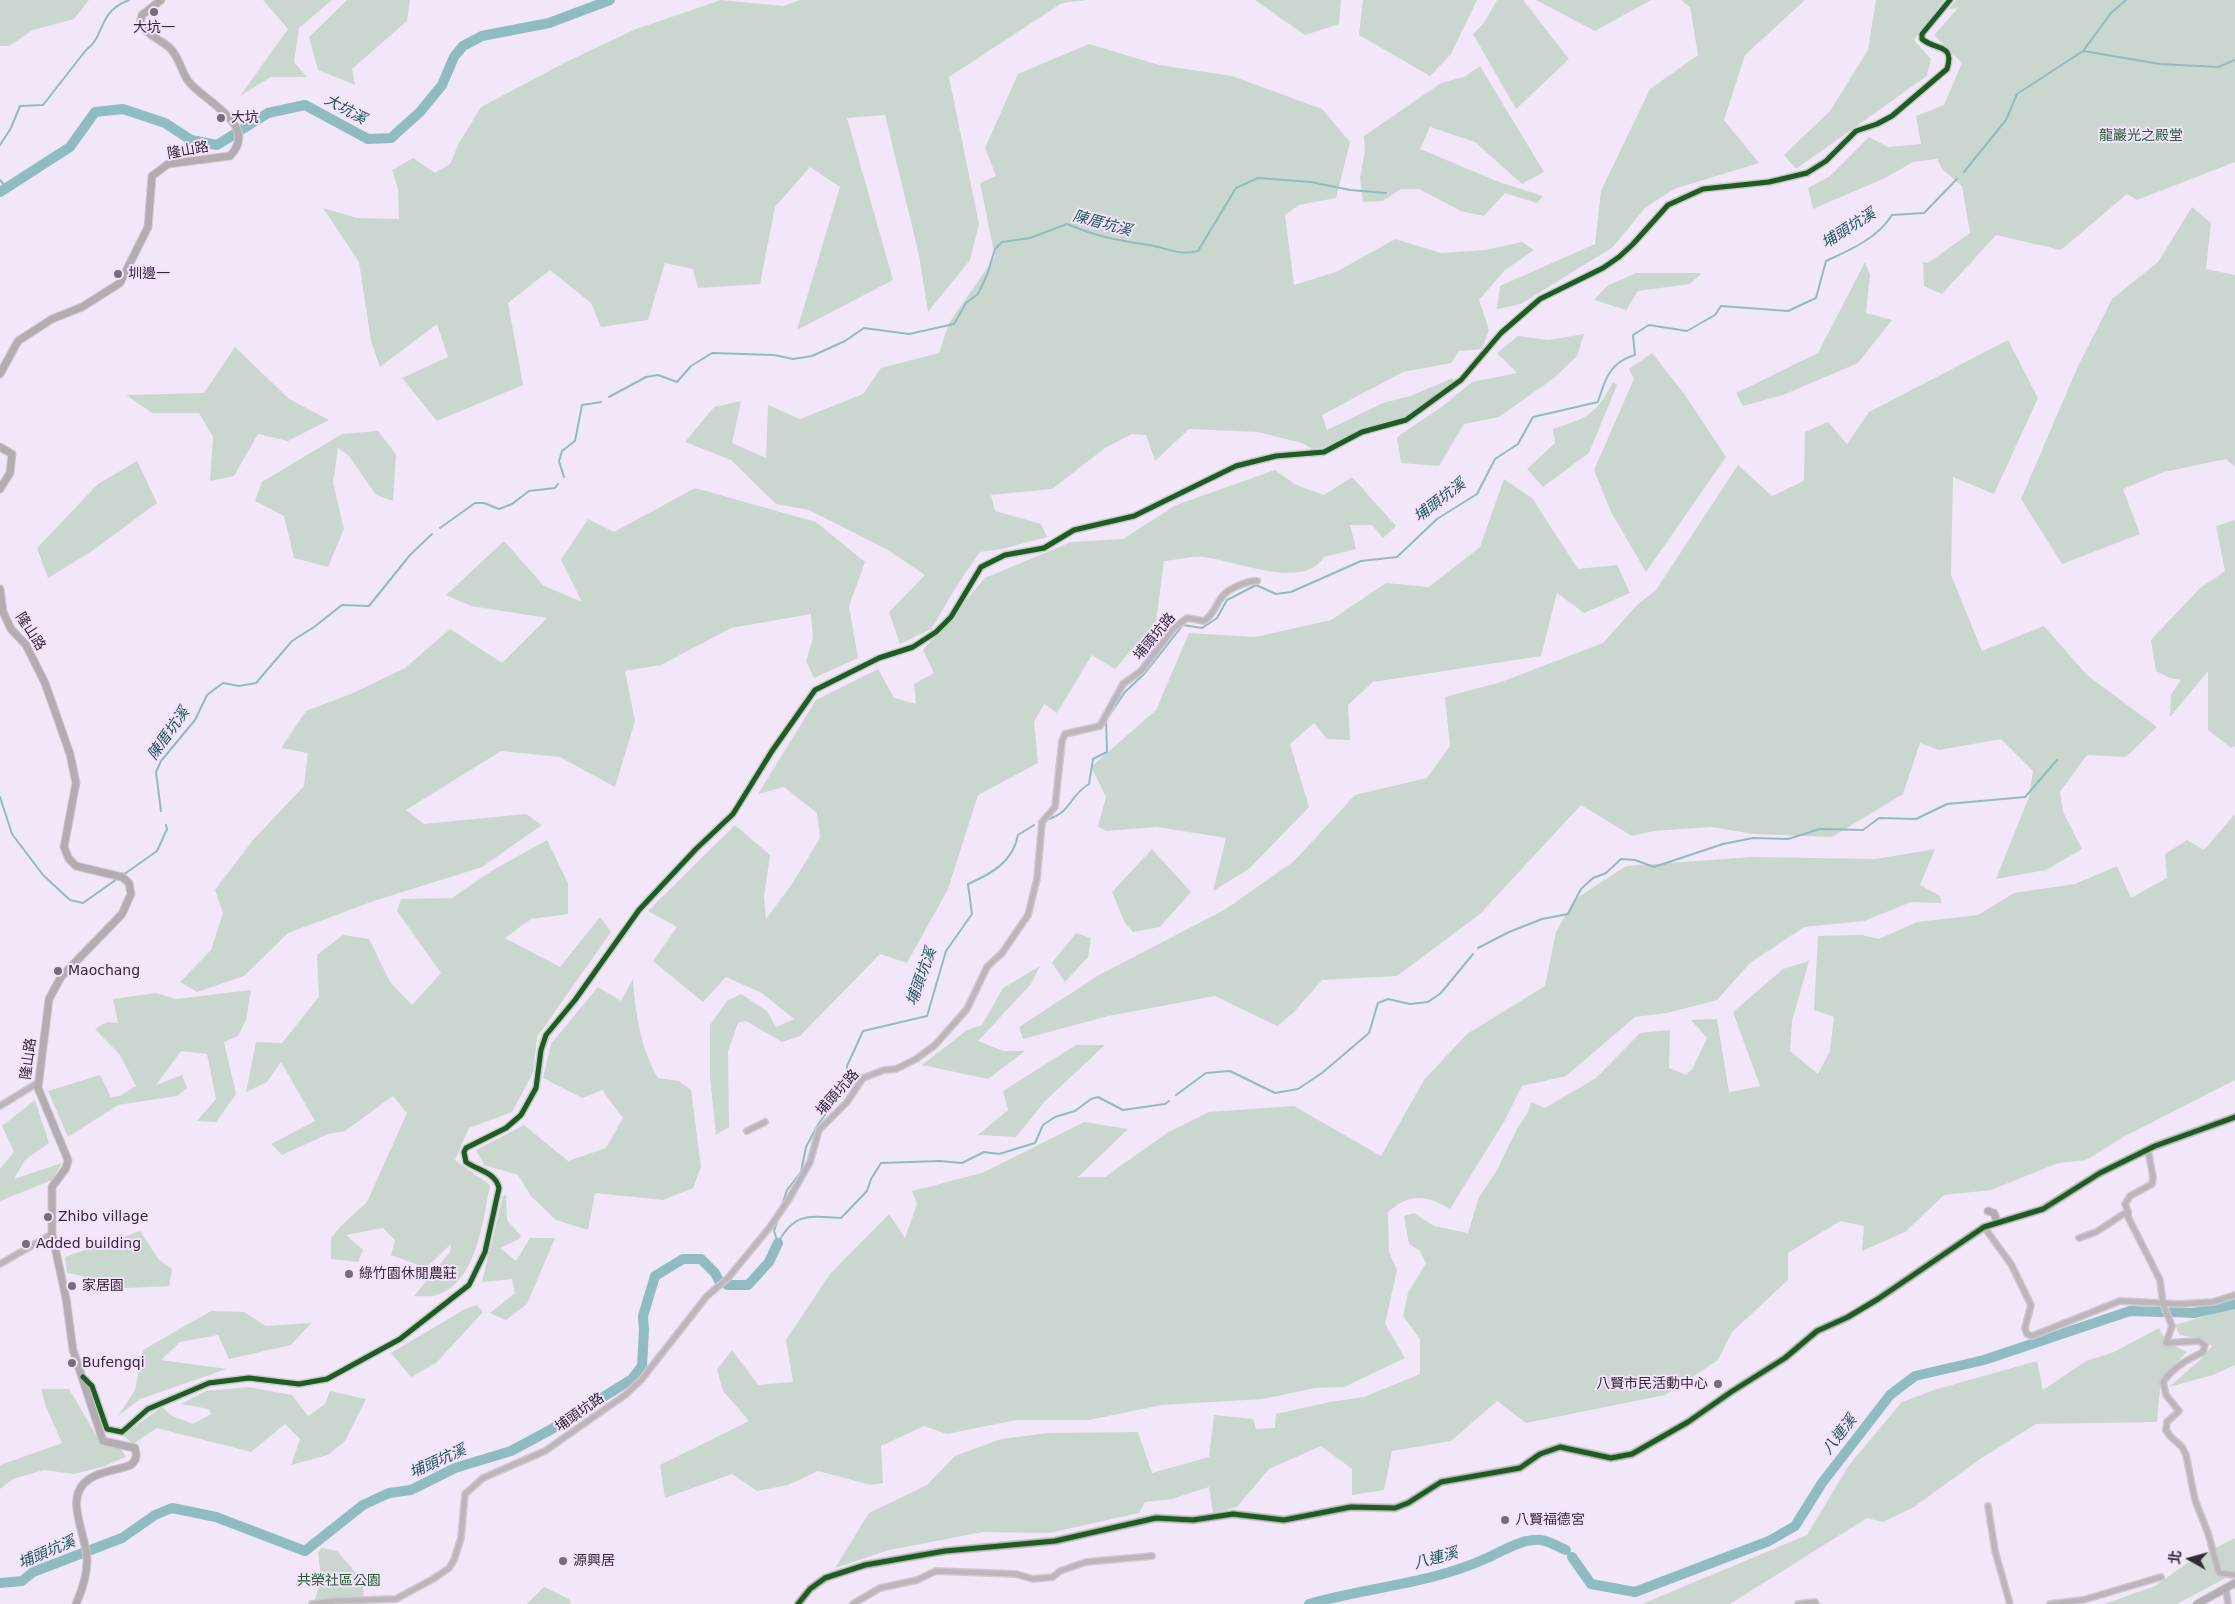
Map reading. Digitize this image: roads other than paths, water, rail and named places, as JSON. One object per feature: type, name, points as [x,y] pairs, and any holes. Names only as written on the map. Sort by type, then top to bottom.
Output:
[{"type":"street","name":"隆山路","points":[[0,374],[18,341],[52,319],[82,307],[120,283],[148,227],[152,176],[168,164],[230,156],[238,143],[239,131],[230,118],[190,83],[184,74],[180,62],[170,48],[142,28],[140,24],[142,15],[161,0]]},
{"type":"street","points":[[83,1377],[92,1386],[107,1429],[122,1432],[148,1409],[210,1383],[249,1378],[299,1384],[327,1379],[400,1339],[469,1285],[485,1252],[499,1188],[493,1176],[466,1162],[464,1152],[466,1148],[506,1128],[521,1115],[536,1088],[541,1050],[546,1035],[575,1000],[639,910],[696,849],[733,814],[772,751],[815,690],[879,658],[912,647],[931,635],[951,617],[975,574],[981,567],[993,559],[1044,548],[1081,527],[1134,516],[1236,466],[1276,456],[1324,452],[1362,432],[1406,420],[1461,380],[1500,332],[1540,299],[1603,268],[1619,256],[1668,205],[1703,189],[1769,182],[1807,173],[1826,161],[1856,130],[1877,124],[1892,116],[1947,69],[1948,53],[1944,48],[1927,43],[1922,39],[1922,34],[1950,0]]},
{"type":"street","points":[[0,447],[12,454],[10,473],[0,489]]},
{"type":"street","name":"埔頭坑路","points":[[312,1604],[334,1601],[396,1599],[434,1579],[449,1568],[454,1560],[461,1538],[465,1494],[483,1478],[545,1451],[625,1395],[641,1380],[707,1296],[728,1278],[770,1227],[789,1199],[810,1162],[819,1130],[847,1102],[863,1078],[884,1070],[896,1069],[916,1059],[934,1045],[967,1008],[987,967],[1002,953],[1028,915],[1037,879],[1042,822],[1056,807],[1062,740],[1065,734],[1100,726],[1123,684],[1141,671],[1174,629],[1187,618],[1204,621],[1211,616],[1222,596],[1247,581],[1257,581]]},
{"type":"street","name":"隆山路","points":[[0,589],[3,612],[11,629],[26,644],[45,683],[70,754],[76,783],[64,847],[69,859],[76,866],[121,877],[129,883],[132,894],[128,905],[62,977],[49,999],[38,1088],[68,1160],[66,1168],[52,1187],[52,1234],[66,1298],[73,1350],[103,1440],[135,1448],[137,1454],[131,1464],[91,1478],[81,1487],[76,1502],[86,1544],[87,1559],[86,1573],[76,1604]]},
{"type":"street","points":[[0,1106],[39,1082]]},
{"type":"street","points":[[798,1604],[810,1589],[825,1578],[842,1571],[883,1562],[945,1551],[1055,1541],[1156,1518],[1193,1520],[1233,1514],[1284,1520],[1350,1507],[1395,1508],[1408,1503],[1441,1482],[1520,1468],[1540,1454],[1560,1446],[1611,1458],[1632,1454],[1688,1422],[1785,1358],[1817,1331],[1863,1308],[1984,1227],[2043,1209],[2100,1173],[2148,1150],[2212,1123],[2235,1117]]},
{"type":"street","points":[[747,1131],[765,1122]]},
{"type":"street","points":[[2148,1150],[2153,1177],[2152,1184],[2130,1196],[2124,1204],[2128,1211],[2128,1217],[2160,1280],[2163,1304],[2172,1326],[2166,1343],[2199,1341],[2205,1345],[2203,1352],[2184,1362],[2168,1375],[2163,1382],[2166,1395],[2178,1411],[2167,1422],[2166,1430],[2182,1447],[2186,1455],[2195,1500],[2208,1533],[2219,1573],[2235,1576]]},
{"type":"street","points":[[1988,1211],[1994,1213],[1997,1222]]},
{"type":"street","points":[[2079,1238],[2096,1232],[2128,1211]]},
{"type":"street","points":[[1984,1227],[2011,1264],[2030,1305],[2025,1328],[2027,1334],[2032,1336],[2120,1301],[2163,1304],[2213,1302],[2235,1295]]},
{"type":"street","points":[[0,1264],[52,1234]]},
{"type":"street","points":[[1988,1506],[1995,1551],[2010,1604]]},
{"type":"street","points":[[853,1604],[880,1588],[917,1580],[936,1571],[1016,1574],[1034,1579],[1053,1577],[1066,1568],[1086,1562],[1152,1556]]},
{"type":"street","points":[[2050,1604],[2083,1600],[2161,1577]]},
{"type":"street","points":[[2197,1604],[2235,1583]]},
{"type":"street","points":[[2226,1588],[2228,1604]]},
{"type":"street","points":[[1798,1604],[1815,1602],[1816,1604]]},
{"type":"waterway","points":[[0,145],[11,128],[20,106],[43,105],[86,50],[93,44],[106,17],[119,5],[129,0]]},
{"type":"waterway","name":"大坑溪","points":[[0,192],[70,147],[95,112],[123,109],[165,123],[191,140],[217,145],[268,113],[305,105],[368,139],[391,138],[420,112],[442,85],[454,57],[463,46],[482,36],[549,23],[610,0]]},
{"type":"waterway","points":[[2083,51],[2111,13],[2126,0]]},
{"type":"waterway","name":"埔頭坑溪","points":[[1964,172],[2006,120],[2017,94],[2083,51],[2160,64],[2218,67],[2235,60]]},
{"type":"waterway","name":"陳厝坑溪","points":[[609,397],[646,377],[658,375],[677,382],[691,366],[712,353],[774,355],[793,359],[812,356],[845,341],[864,328],[909,334],[954,324],[966,303],[978,294],[987,275],[995,249],[1002,242],[1030,238],[1067,224],[1107,238],[1185,253],[1198,251],[1236,188],[1258,178],[1311,182],[1350,190],[1386,193]]},
{"type":"waterway","name":"埔頭坑溪","points":[[1049,819],[1062,812],[1078,793],[1089,784],[1093,759],[1107,752],[1106,720],[1125,692],[1145,673],[1183,625],[1202,628],[1217,618],[1227,600],[1256,585],[1276,594],[1291,592],[1361,561],[1397,557],[1437,519],[1477,494],[1495,459],[1518,444],[1533,417],[1598,402],[1610,372],[1620,362],[1635,355],[1633,335],[1649,325],[1687,331],[1715,315],[1721,306],[1788,311],[1816,298],[1826,261],[1854,248],[1871,237],[1892,215],[1924,213],[1957,179]]},
{"type":"waterway","points":[[0,180],[6,187]]},
{"type":"waterway","name":"陳厝坑溪","points":[[564,477],[559,461],[562,451],[575,441],[582,405],[601,402]]},
{"type":"waterway","name":"陳厝坑溪","points":[[440,528],[475,503],[484,503],[499,509],[512,504],[529,491],[555,488],[558,484]]},
{"type":"waterway","name":"陳厝坑溪","points":[[161,811],[156,772],[161,761],[195,720],[207,695],[223,683],[239,686],[256,683],[292,641],[342,605],[369,606],[410,555],[432,534]]},
{"type":"waterway","points":[[1478,948],[1509,932],[1542,919],[1568,914],[1581,889],[1593,878],[1606,873],[1621,859],[1635,860],[1654,867],[1723,844],[1753,838],[1788,839],[1820,829],[1863,830],[1879,818],[1916,819],[1947,804],[2025,797],[2057,760]]},
{"type":"waterway","name":"陳厝坑溪","points":[[0,797],[12,834],[43,875],[70,900],[83,903],[117,879]]},
{"type":"waterway","name":"陳厝坑溪","points":[[123,875],[157,851],[167,829],[166,825]]},
{"type":"waterway","name":"埔頭坑溪","points":[[783,1202],[787,1190],[801,1172],[806,1147],[819,1123],[846,1087],[847,1066],[863,1031],[927,1016],[946,951],[972,914],[968,884],[1000,866],[1011,853],[1018,835],[1034,825]]},
{"type":"waterway","points":[[1176,1095],[1206,1073],[1230,1071],[1275,1093],[1298,1089],[1322,1073],[1369,1033],[1378,1003],[1388,999],[1410,1004],[1428,1002],[1441,993],[1473,954]]},
{"type":"waterway","points":[[778,1243],[790,1226],[804,1218],[841,1218],[867,1191],[871,1179],[881,1163],[940,1161],[962,1163],[984,1152],[999,1154],[1035,1143],[1043,1125],[1055,1117],[1075,1111],[1091,1099],[1098,1097],[1123,1110],[1165,1104],[1169,1101]]},
{"type":"waterway","name":"埔頭坑溪","points":[[777,1222],[774,1231],[778,1243]]},
{"type":"waterway","name":"埔頭坑溪","points":[[727,1285],[748,1285],[769,1262],[778,1243]]},
{"type":"waterway","name":"埔頭坑溪","points":[[0,1583],[22,1581],[33,1572],[122,1538],[155,1515],[172,1508],[216,1517],[305,1551],[363,1505],[389,1493],[411,1490],[455,1468],[511,1451],[552,1429],[632,1379],[642,1366],[643,1316],[655,1276],[683,1259],[701,1259],[715,1273],[720,1283]]},
{"type":"waterway","name":"八連溪","points":[[2172,1312],[2194,1313],[2235,1304]]},
{"type":"waterway","name":"八連溪","points":[[1572,1557],[1591,1584],[1635,1592],[1769,1541],[1795,1526],[1822,1483],[1890,1395],[1915,1376],[1984,1360],[2130,1311],[2162,1312]]},
{"type":"waterway","name":"八連溪","points":[[1309,1604],[1444,1574],[1466,1567],[1527,1541],[1541,1540],[1566,1550]]},
{"type":"place","name":"大坑一","points":[[154,12]]},
{"type":"place","name":"大坑","points":[[221,118]]},
{"type":"place","name":"圳邊一","points":[[118,274]]},
{"type":"place","name":"Maochang","points":[[58,971]]},
{"type":"place","name":"Zhibo village","points":[[48,1217]]},
{"type":"place","name":"Added building","points":[[26,1244]]},
{"type":"place","name":"綠竹園休閒農莊","points":[[349,1274]]},
{"type":"place","name":"家居園","points":[[72,1286]]},
{"type":"place","name":"Bufengqi","points":[[72,1363]]},
{"type":"place","name":"八賢市民活動中心","points":[[1718,1384]]},
{"type":"place","name":"八賢福德宮","points":[[1505,1520]]},
{"type":"place","name":"源興居","points":[[563,1561]]},
{"type":"park label","name":"龍巖光之殿堂","points":[[2141,136]]},
{"type":"park label","name":"共榮社區公園","points":[[339,1581]]}]
